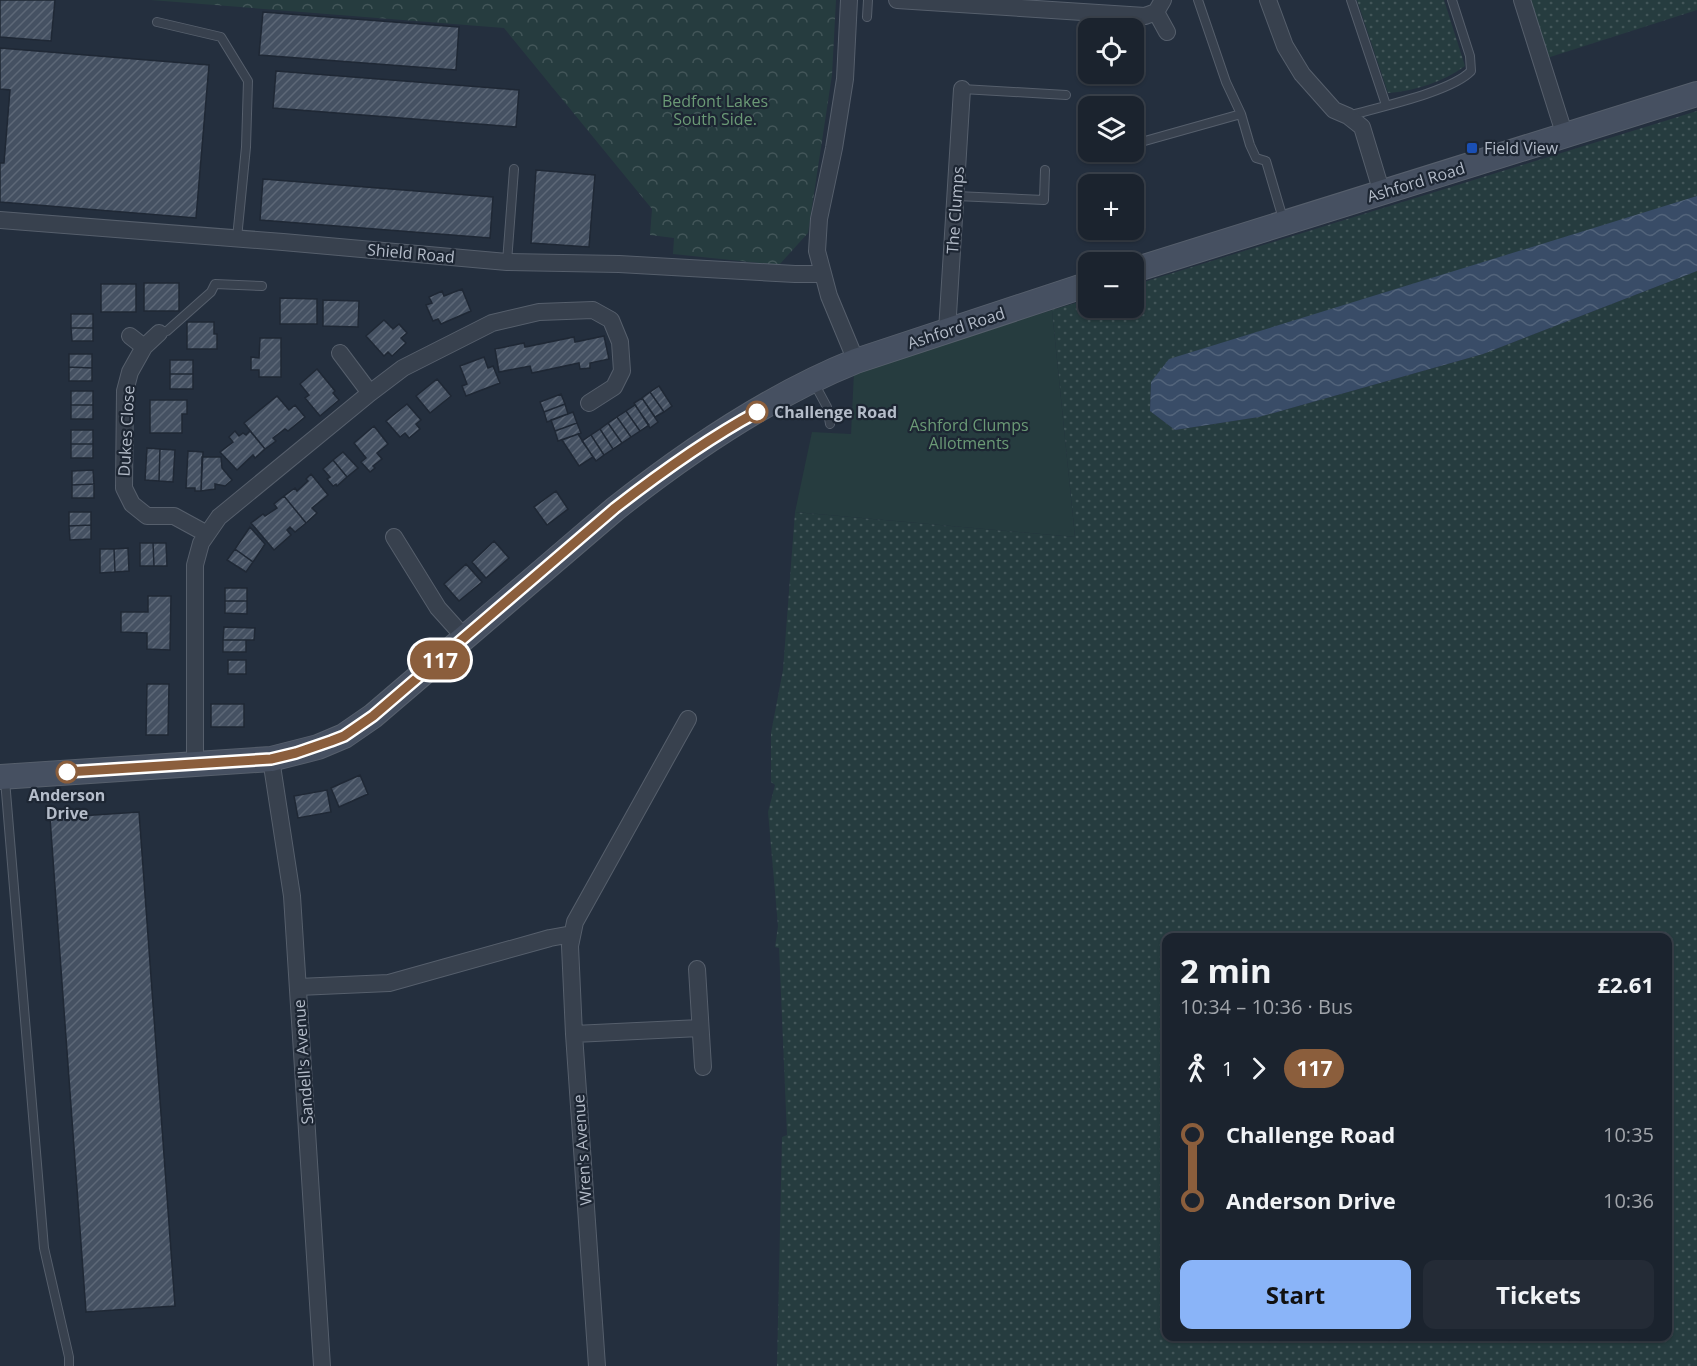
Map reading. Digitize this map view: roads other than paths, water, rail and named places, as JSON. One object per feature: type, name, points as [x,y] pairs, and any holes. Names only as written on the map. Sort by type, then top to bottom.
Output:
[{"type":"main road","name":"Ashford Road","points":[[1144,267],[1697,94]]},
{"type":"main road","name":"Ashford Road","points":[[2,777],[271,759],[318,747],[344,736],[373,716],[574,542],[647,483],[730,426],[813,381],[856,361],[1078,288]]},
{"type":"street","points":[[849,0],[845,79],[819,219],[817,250],[829,296],[856,361]]},
{"type":"street","points":[[897,0],[1145,16],[1160,6],[1167,32]]},
{"type":"street","points":[[1268,0],[1285,46],[1302,74],[1334,110],[1348,116],[1362,127],[1382,193]]},
{"type":"street","points":[[1522,0],[1565,136]]},
{"type":"street","name":"The Clumps","points":[[947,331],[962,89]]},
{"type":"street","name":"Shield Road","points":[[0,220],[507,262],[620,264],[795,274],[822,273]]},
{"type":"street","points":[[195,764],[195,565],[201,543],[219,518],[403,368],[492,323],[539,312],[593,310],[611,320],[620,342],[622,371],[614,387],[589,404]]},
{"type":"street","name":"Dukes Close","points":[[159,333],[144,347],[130,372],[125,391],[123,488],[132,504],[147,516],[174,516],[207,534]]},
{"type":"street","points":[[130,336],[144,347]]},
{"type":"street","points":[[340,353],[370,393]]},
{"type":"street","points":[[394,537],[438,608],[465,638]]},
{"type":"street","name":"Wren's Avenue","points":[[597,1366],[570,946],[575,922],[688,719]]},
{"type":"street","name":"Sandell's Avenue","points":[[271,759],[292,896],[322,1366]]},
{"type":"street","points":[[298,987],[389,983],[550,938],[572,934]]},
{"type":"street","points":[[697,969],[703,1067]]},
{"type":"street","points":[[574,1034],[700,1028]]},
{"type":"lane","points":[[867,17],[868,0]]},
{"type":"lane","points":[[1198,0],[1226,82],[1241,114],[1250,145],[1256,158],[1266,161],[1284,223]]},
{"type":"lane","points":[[1352,0],[1386,105]]},
{"type":"lane","points":[[1348,116],[1438,90],[1465,78],[1471,71],[1470,56],[1452,0]]},
{"type":"lane","points":[[157,22],[221,37],[248,81],[246,147],[237,238]]},
{"type":"lane","points":[[962,89],[1066,95]]},
{"type":"lane","points":[[1144,141],[1241,114]]},
{"type":"lane","points":[[507,262],[514,169]]},
{"type":"lane","points":[[956,196],[1044,200],[1046,170]]},
{"type":"lane","points":[[159,333],[167,332],[211,292],[215,284],[262,286]]},
{"type":"lane","points":[[813,381],[828,407],[830,424]]},
{"type":"lane","points":[[2,777],[44,1248],[69,1357],[69,1366]]},
{"type":"water","points":[[1697,196],[1697,271],[1483,354],[1259,417],[1175,430],[1150,411],[1151,382],[1169,359]]},
{"type":"place","name":"Field View","points":[[1472,148]]},
{"type":"place","name":"Challenge Road","points":[[757,412]]},
{"type":"place","name":"Anderson Drive","points":[[67,772]]},
{"type":"park label","name":"Bedfont Lakes South Side.","points":[[715,110]]},
{"type":"park label","name":"Ashford Clumps Allotments","points":[[969,434]]}]
